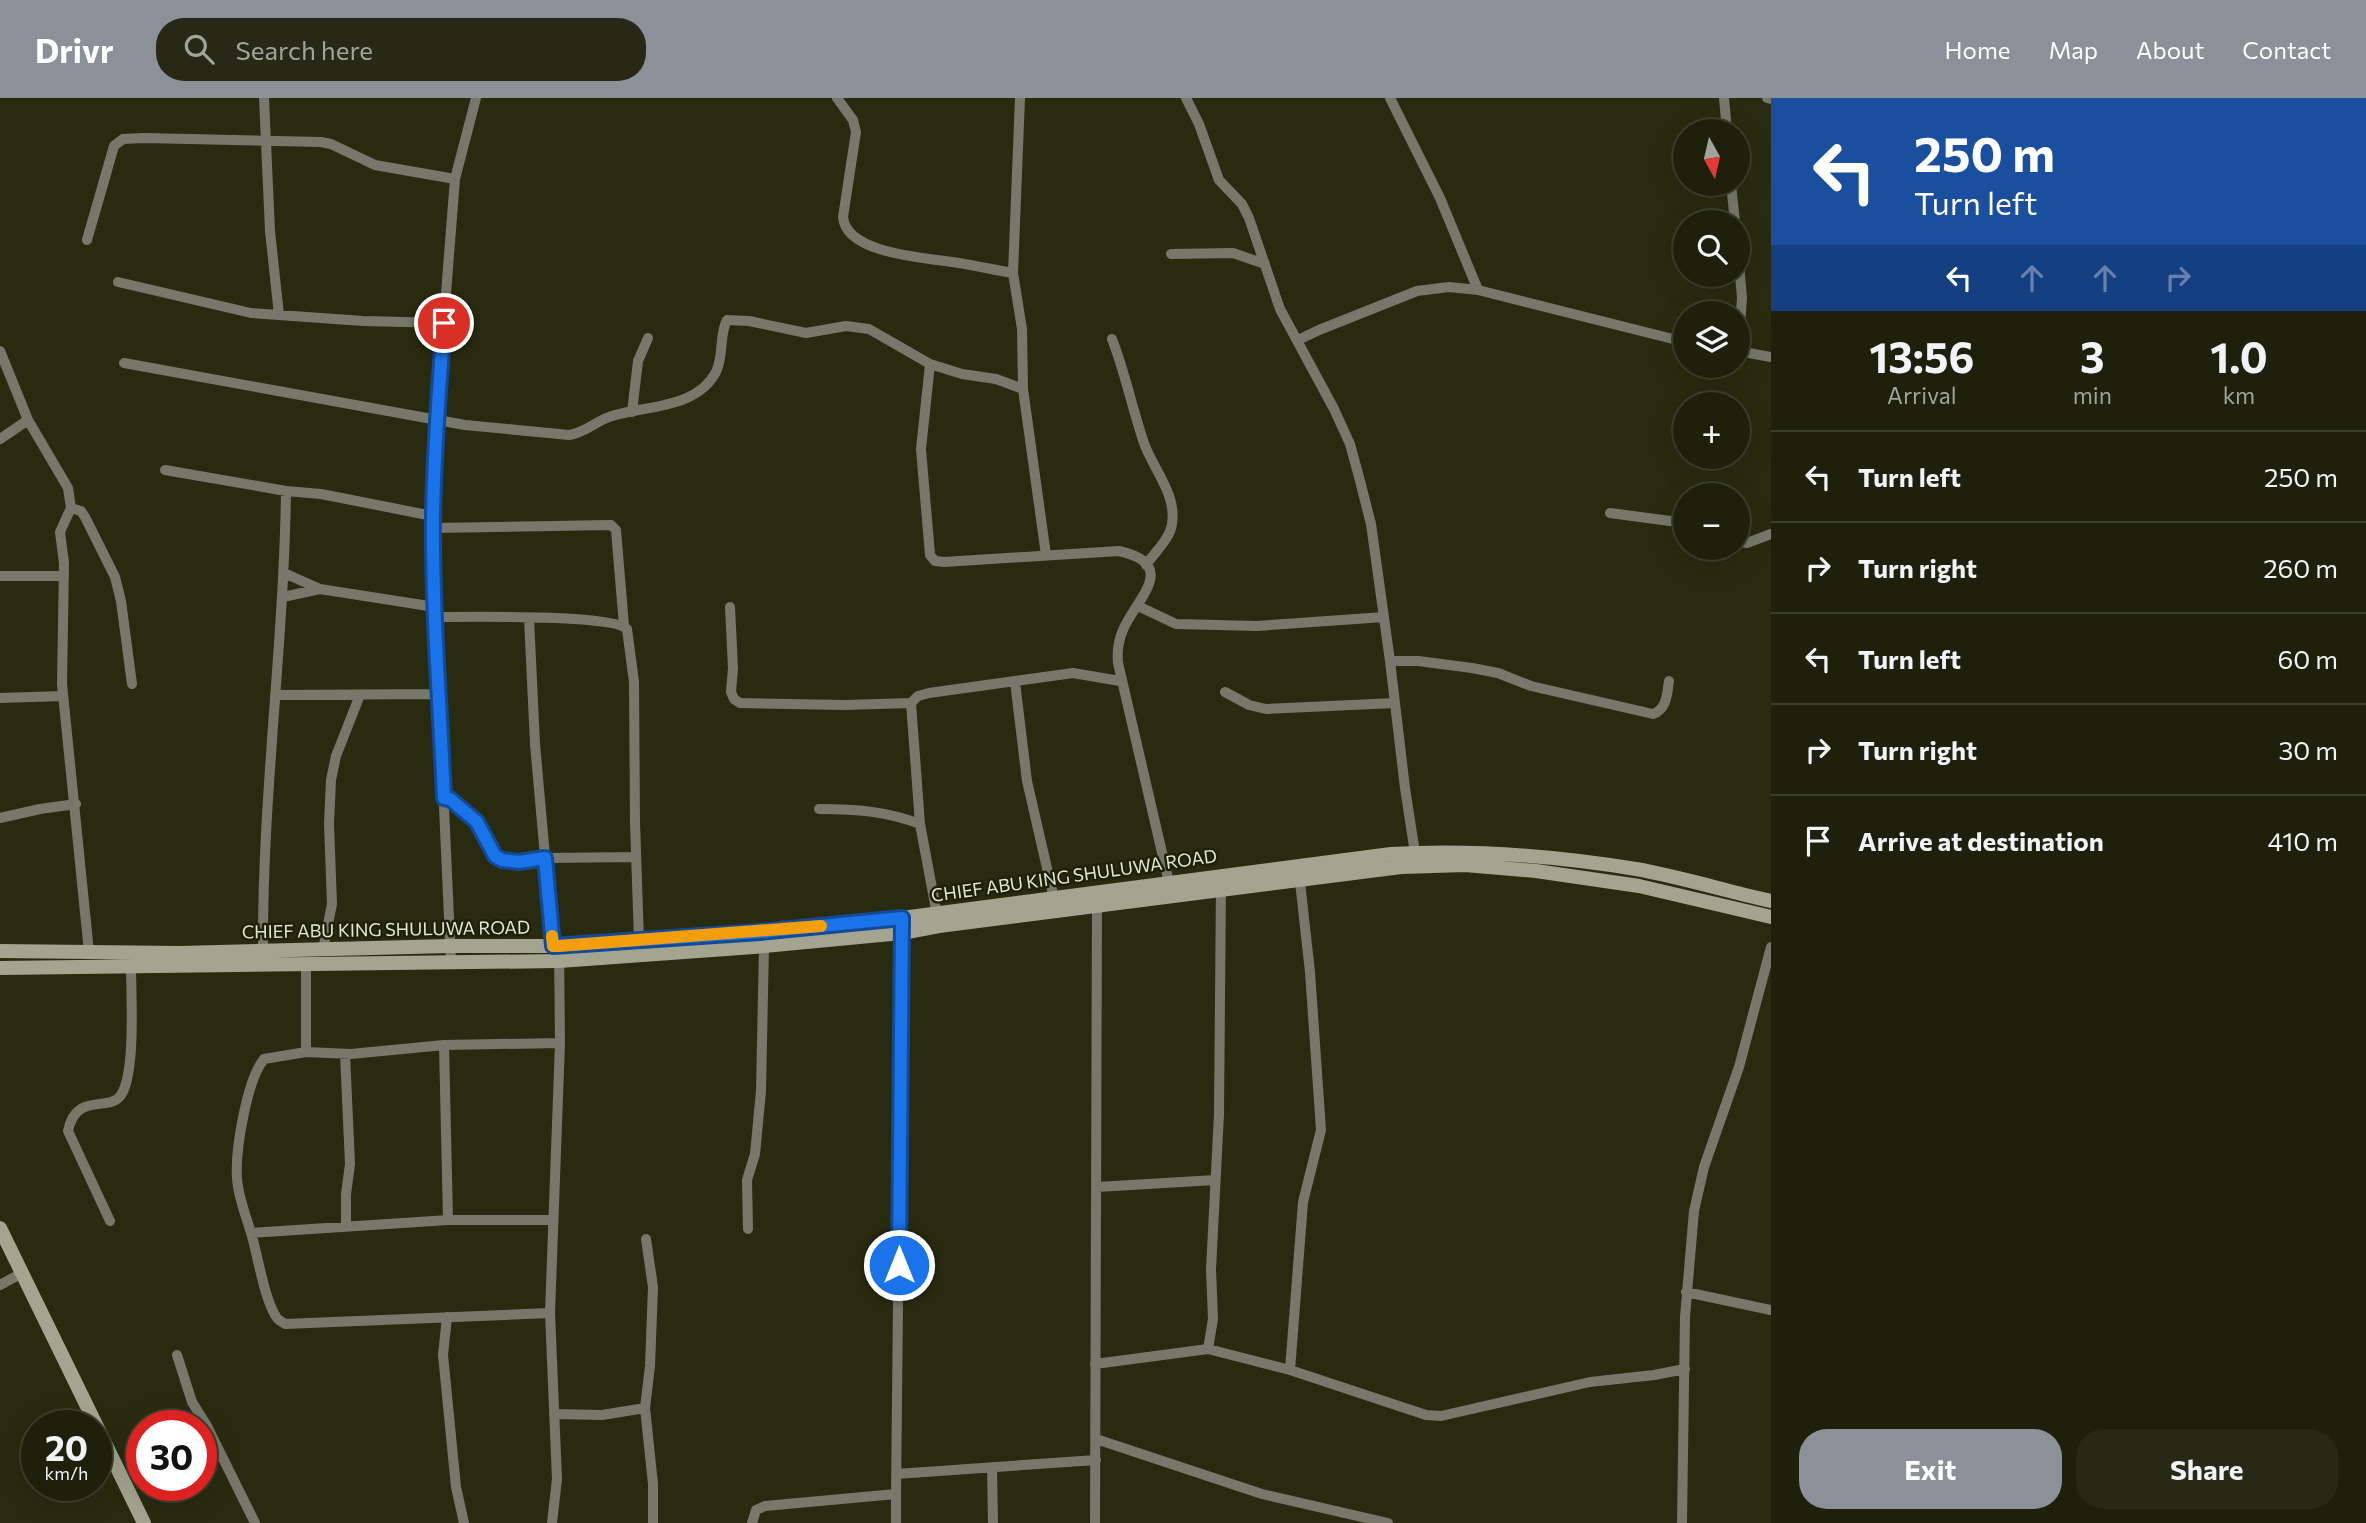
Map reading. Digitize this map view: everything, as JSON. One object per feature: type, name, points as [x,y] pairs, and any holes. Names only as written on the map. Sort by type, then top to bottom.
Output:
[{"type":"street","points":[[264,98],[270,232],[279,315]]},
{"type":"street","points":[[451,961],[433,522],[436,420],[455,179],[476,98]]},
{"type":"street","points":[[838,98],[853,120],[856,132],[844,217],[846,230],[854,237],[891,253],[1013,273]]},
{"type":"street","points":[[1020,98],[1013,273],[1022,329],[1023,389],[1046,555]]},
{"type":"street","points":[[1185,98],[1199,124],[1219,180],[1242,204],[1249,218],[1280,309],[1350,444],[1371,524],[1415,853]]},
{"type":"street","points":[[1390,98],[1440,198],[1478,290]]},
{"type":"street","points":[[1724,98],[1726,119]]},
{"type":"street","points":[[87,240],[114,146],[120,140],[188,138],[331,144],[376,165],[455,179]]},
{"type":"street","points":[[1171,254],[1233,253],[1265,264]]},
{"type":"street","points":[[118,282],[251,313],[444,323]]},
{"type":"street","points":[[1298,341],[1417,291],[1449,286],[1478,290],[1673,339]]},
{"type":"street","points":[[124,363],[436,420],[569,435],[577,434],[606,418],[683,399],[703,387],[716,372],[727,320],[749,321],[806,333],[846,326],[869,330],[933,367],[996,379],[1023,389]]},
{"type":"street","points":[[632,412],[638,361],[648,338]]},
{"type":"street","points":[[1112,339],[1145,447],[1164,481],[1171,511],[1172,523],[1168,535],[1146,565]]},
{"type":"street","points":[[0,351],[28,421],[68,488],[71,508],[60,532],[64,548],[63,696],[89,952]]},
{"type":"street","points":[[1750,353],[1771,357]]},
{"type":"street","points":[[933,367],[921,449],[930,555],[935,561],[1119,551],[1139,557],[1146,565],[1150,580],[1148,591],[1123,629],[1117,655],[1120,681],[1170,889]]},
{"type":"street","points":[[0,439],[28,421]]},
{"type":"street","points":[[165,470],[286,491],[321,494],[433,522],[611,525],[616,530],[624,626],[632,657],[634,682],[639,941]]},
{"type":"street","points":[[262,951],[264,833],[283,597],[286,491]]},
{"type":"street","points":[[71,508],[81,511],[85,517],[115,578],[121,601],[132,684]]},
{"type":"street","points":[[1610,513],[1673,521]]},
{"type":"street","points":[[1750,541],[1771,534]]},
{"type":"street","points":[[284,573],[320,589],[435,612],[615,623],[624,626]]},
{"type":"street","points":[[0,576],[64,576]]},
{"type":"street","points":[[283,597],[320,589]]},
{"type":"street","points":[[1138,606],[1170,622],[1187,624],[1257,626],[1384,617]]},
{"type":"street","points":[[730,607],[732,692],[734,699],[740,704],[911,703],[918,696],[929,693],[1073,673],[1120,681]]},
{"type":"street","points":[[529,618],[545,858],[559,961],[560,1043],[550,1313],[557,1479],[552,1523]]},
{"type":"street","points":[[1390,661],[1418,661],[1498,673],[1531,686],[1653,714],[1664,706],[1670,681]]},
{"type":"street","points":[[1015,682],[1027,781],[1055,904]]},
{"type":"street","points":[[1225,692],[1249,705],[1266,709],[1395,703]]},
{"type":"street","points":[[275,695],[439,694]]},
{"type":"street","points":[[323,950],[332,904],[328,824],[331,780],[336,756],[360,695]]},
{"type":"street","points":[[0,698],[63,696]]},
{"type":"street","points":[[911,703],[920,824],[938,920]]},
{"type":"street","points":[[444,798],[450,799],[477,822],[495,856],[502,860],[519,862],[545,858],[636,857]]},
{"type":"street","points":[[0,818],[76,804]]},
{"type":"street","points":[[818,809],[856,809],[892,814],[920,824]]},
{"type":"street","name":"CHIEF ABU KING SHULUWA ROAD","points":[[1,953],[180,953],[556,946],[902,925],[1299,873],[1415,853],[1475,852],[1595,864],[1658,874],[1771,901]]},
{"type":"street","points":[[1290,1370],[1303,1202],[1321,1122],[1310,972],[1299,873],[1465,865],[1536,871],[1639,886],[1771,917]]},
{"type":"street","points":[[1208,1349],[1213,1319],[1211,1269],[1221,1015],[1221,883]]},
{"type":"street","points":[[1095,1523],[1097,900]]},
{"type":"street","points":[[0,968],[559,961],[764,946],[902,925],[896,1523]]},
{"type":"street","points":[[748,1229],[747,1180],[755,1154],[761,1091],[764,946]]},
{"type":"street","points":[[1682,1523],[1686,1292],[1694,1211],[1704,1167],[1739,1067],[1771,947]]},
{"type":"street","points":[[306,963],[306,1052]]},
{"type":"street","points":[[110,1221],[68,1131],[77,1112],[89,1104],[114,1102],[121,1096],[126,1084],[131,966]]},
{"type":"street","points":[[0,979],[24,968]]},
{"type":"street","points":[[550,1313],[285,1324],[277,1319],[273,1311],[239,1191],[237,1166],[239,1140],[256,1070],[264,1059],[306,1052],[345,1054],[444,1045],[560,1043]]},
{"type":"street","points":[[444,1045],[448,1220]]},
{"type":"street","points":[[345,1054],[350,1164],[346,1226]]},
{"type":"street","points":[[1097,1187],[1215,1180]]},
{"type":"street","points":[[251,1233],[448,1220],[553,1220]]},
{"type":"street","points":[[0,1228],[144,1523]]},
{"type":"street","points":[[646,1239],[653,1287],[650,1366],[645,1408],[653,1484],[653,1523]]},
{"type":"street","points":[[0,1285],[22,1273]]},
{"type":"street","points":[[1686,1292],[1771,1310]]},
{"type":"street","points":[[447,1317],[443,1355],[456,1487],[464,1523]]},
{"type":"street","points":[[1095,1364],[1208,1349],[1290,1370],[1426,1415],[1441,1416],[1590,1382],[1685,1369]]},
{"type":"street","points":[[177,1355],[192,1402],[207,1426],[255,1523]]},
{"type":"street","points":[[554,1414],[602,1415],[645,1408]]},
{"type":"street","points":[[1096,1439],[1262,1494],[1388,1523]]},
{"type":"street","points":[[897,1474],[1096,1460]]},
{"type":"street","points":[[992,1467],[993,1523]]},
{"type":"street","points":[[752,1523],[754,1513],[765,1506],[896,1494]]},
{"type":"slow traffic","points":[[552,936],[553,946],[559,946],[821,926]]},
{"type":"route","points":[[444,323],[436,420],[433,516],[444,798],[450,799],[477,822],[495,856],[510,862],[545,858],[553,946],[760,932],[902,918],[899,1265]]}]
